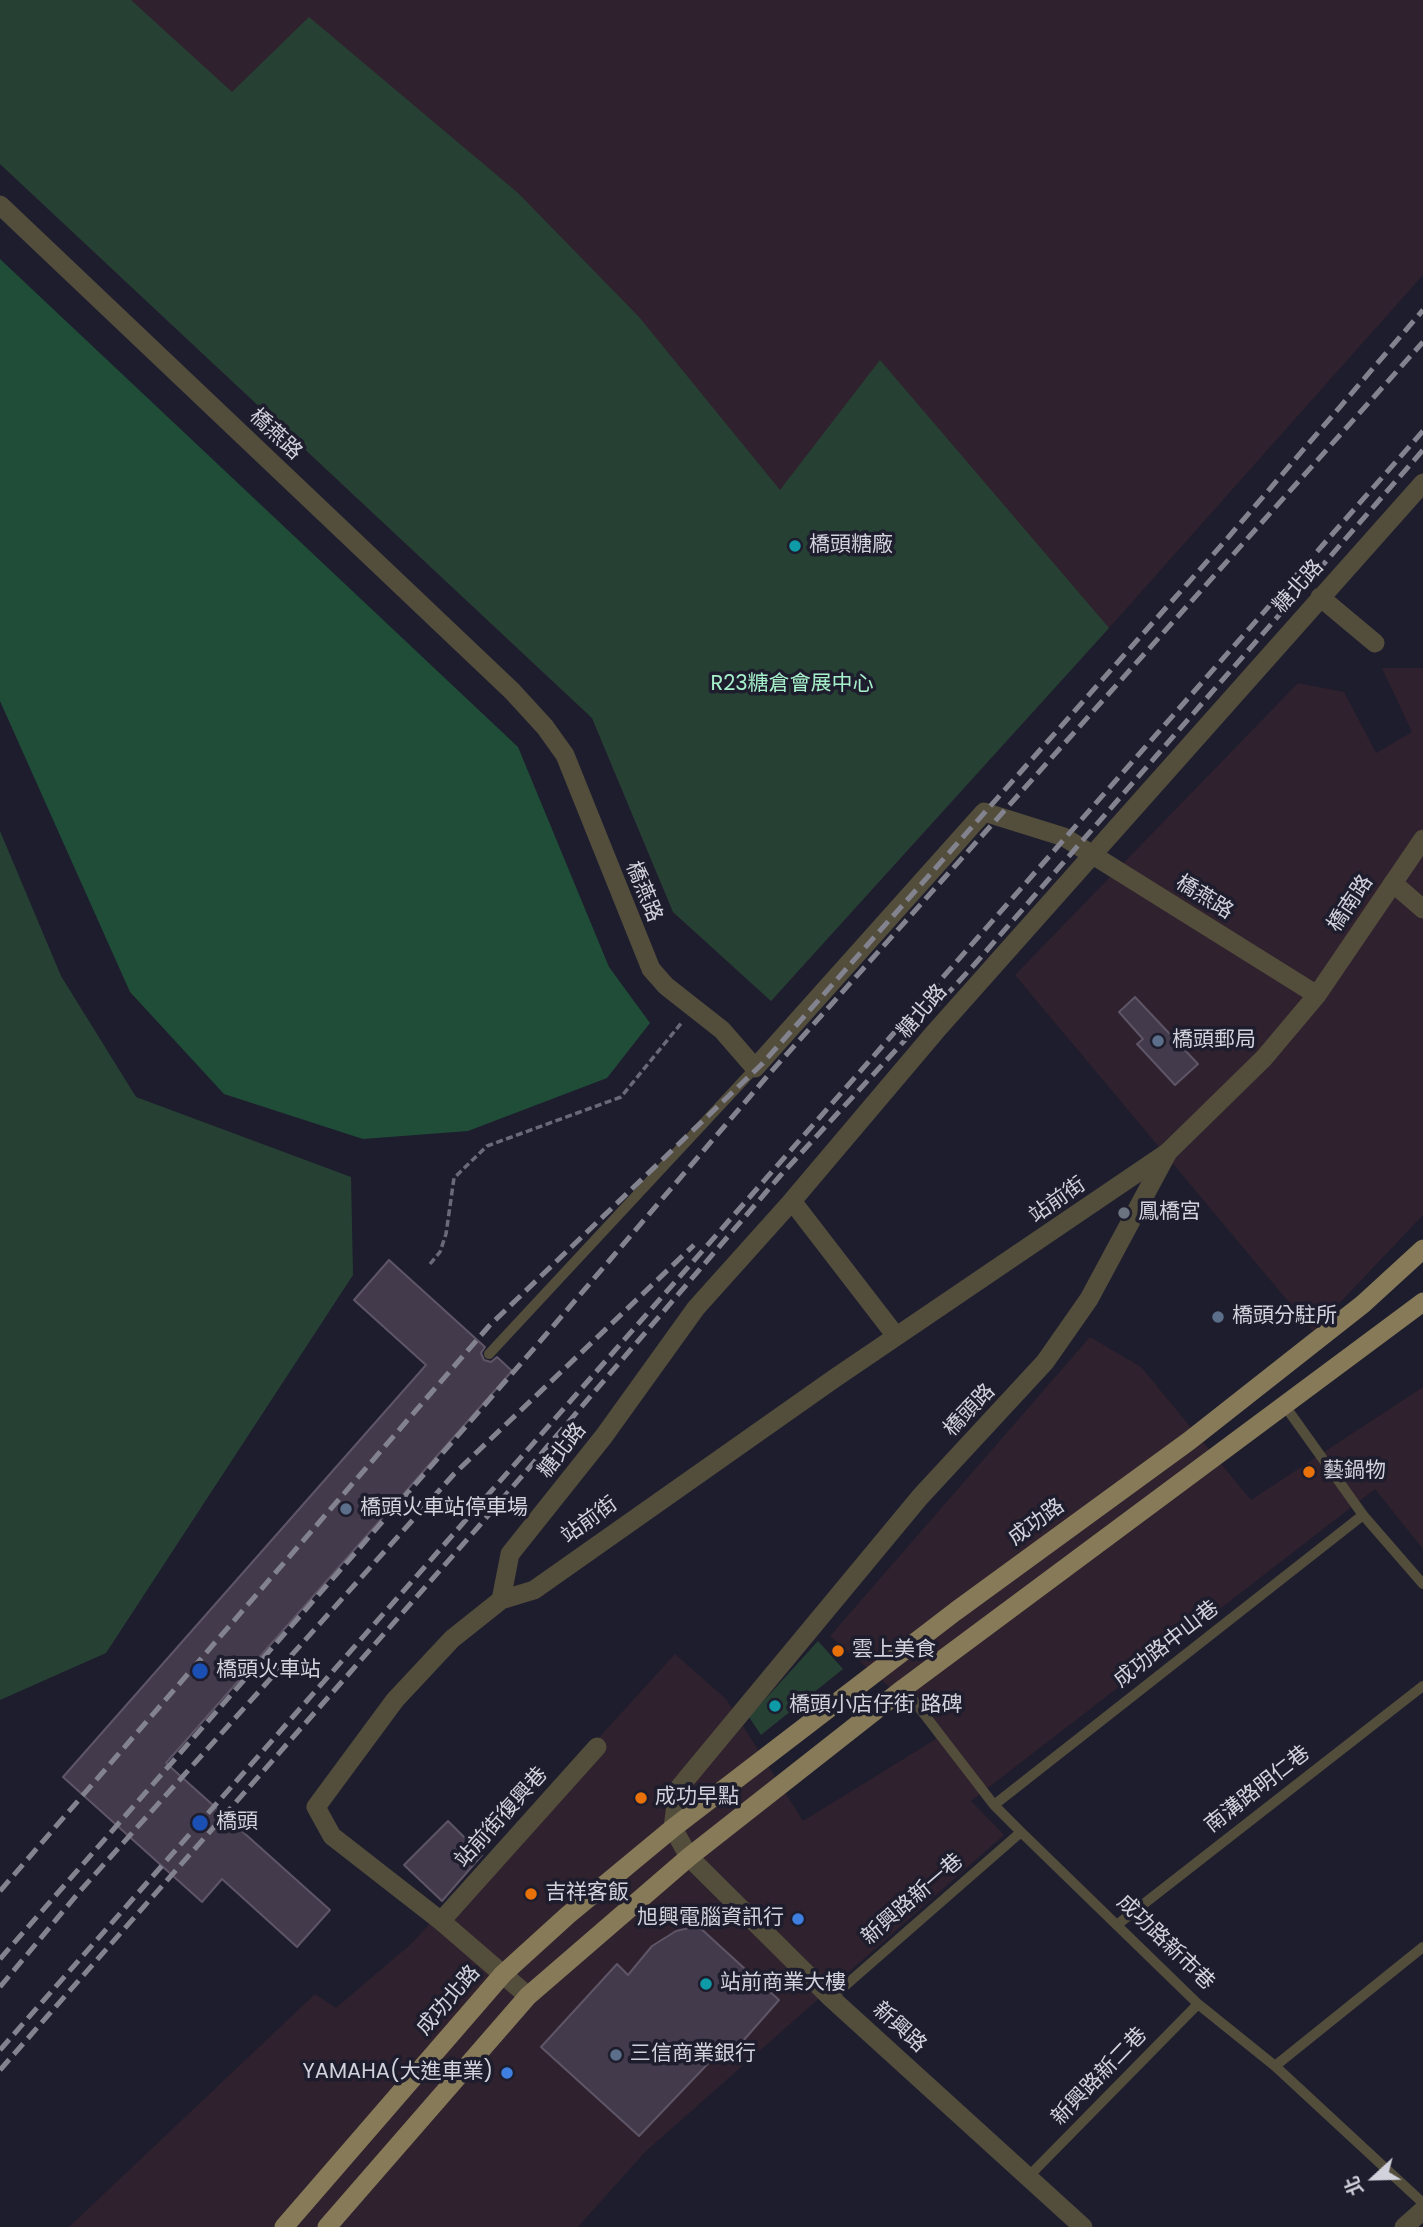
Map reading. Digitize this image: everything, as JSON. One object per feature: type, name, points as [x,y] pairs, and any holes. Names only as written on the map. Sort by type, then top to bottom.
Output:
[{"type":"main road","name":"成功路","points":[[673,1828],[956,1611],[1189,1441],[1363,1304],[1423,1249]]},
{"type":"main road","points":[[327,2227],[528,1996],[690,1857],[904,1688],[1423,1302]]},
{"type":"main road","name":"成功北路","points":[[284,2227],[503,1973],[673,1828]]},
{"type":"street","name":"橋燕路","points":[[0,205],[502,681],[545,727],[565,755],[650,969],[693,1009],[722,1030],[755,1068],[984,812],[1064,837],[1317,995]]},
{"type":"street","name":"糖北路","points":[[501,1600],[510,1554],[604,1436],[696,1308],[793,1201],[935,1032],[1423,483]]},
{"type":"street","points":[[1320,597],[1375,643]]},
{"type":"street","name":"橋南路","points":[[1317,995],[1423,839]]},
{"type":"street","points":[[1392,883],[1423,909]]},
{"type":"street","name":"橋頭路","points":[[673,1828],[678,1789],[920,1497],[1045,1362],[1089,1299],[1168,1153],[1264,1058],[1317,995]]},
{"type":"street","name":"站前街","points":[[528,1996],[441,1921],[332,1836],[316,1807],[395,1700],[452,1639],[501,1600],[534,1590],[896,1336],[1168,1153]]},
{"type":"street","points":[[793,1201],[896,1336]]},
{"type":"street","name":"站前街復興巷","points":[[441,1921],[597,1747]]},
{"type":"street","points":[[673,1828],[690,1857]]},
{"type":"street","name":"新興路","points":[[690,1857],[831,1998],[1083,2227]]},
{"type":"street","points":[[1404,2227],[1423,2210]]},
{"type":"lane","points":[[489,1354],[755,1068]]},
{"type":"lane","points":[[1285,1406],[1363,1515],[1423,1584]]},
{"type":"lane","name":"成功路中山巷","points":[[994,1805],[1363,1515]]},
{"type":"lane","name":"南溝路明仁巷","points":[[1118,1924],[1423,1686]]},
{"type":"lane","name":"成功路新市巷","points":[[904,1688],[994,1805],[1021,1832],[1199,2004],[1275,2066],[1423,2203]]},
{"type":"lane","name":"新興路新一巷","points":[[831,1998],[1021,1832]]},
{"type":"lane","points":[[1275,2066],[1423,1947]]},
{"type":"lane","name":"新興路新二巷","points":[[1029,2176],[1199,2004]]},
{"type":"path","points":[[430,1264],[440,1252],[446,1234],[454,1178],[487,1146],[621,1097],[693,1009]]},
{"type":"shaded area","name":"橋頭糖廠","points":[[0,0],[1423,0],[1423,275],[1109,628],[771,1001],[673,912],[592,718],[0,164]]},
{"type":"shaded area","points":[[1382,668],[1423,668],[1423,1215],[1313,1331],[1015,975],[1298,683],[1344,692],[1376,753],[1412,732]]},
{"type":"shaded area","points":[[1090,1337],[1141,1367],[1251,1500],[1423,1387],[1423,1549],[1375,1489],[971,1801],[1004,1835],[645,2152],[578,2227],[69,2227],[315,1994],[336,2008],[412,1943],[675,1654],[726,1699],[803,1821],[944,1734],[830,1636]]},
{"type":"green space","name":"R23糖倉會展中心","points":[[0,0],[131,0],[232,92],[309,17],[518,193],[639,317],[780,490],[880,360],[1109,628],[771,1001],[673,912],[592,718],[0,164]]},
{"type":"green space","points":[[0,259],[518,747],[609,967],[650,1023],[607,1078],[468,1131],[363,1139],[224,1094],[130,992],[0,701]]},
{"type":"green space","points":[[0,831],[61,976],[136,1097],[351,1177],[353,1275],[106,1653],[0,1700]]},
{"type":"green space","points":[[818,1641],[843,1669],[761,1735],[749,1717]]},
{"type":"building","name":"橋頭郵局","points":[[1135,997],[1198,1064],[1175,1085],[1137,1044],[1143,1039],[1119,1012]]},
{"type":"building","points":[[389,1260],[485,1347],[481,1353],[484,1360],[491,1362],[497,1357],[512,1371],[166,1763],[330,1910],[297,1947],[222,1879],[202,1902],[63,1777],[426,1365],[354,1300]]},
{"type":"building","points":[[448,1821],[482,1855],[442,1901],[404,1865]]},
{"type":"building","points":[[698,1926],[779,2000],[728,2058],[720,2051],[639,2136],[541,2047],[617,1964],[628,1975],[652,1946],[676,1931]]},
{"type":"railway","points":[[0,1891],[489,1326],[762,1064],[1226,540],[1423,310]]},
{"type":"railway","points":[[0,1959],[537,1345],[770,1073],[1423,342]]},
{"type":"railway","points":[[0,2050],[1423,431]]},
{"type":"railway","points":[[0,2070],[479,1526],[780,1176],[974,965],[1423,450]]},
{"type":"railway","points":[[0,1987],[80,1891],[454,1474],[694,1245]]},
{"type":"place","name":"橋頭糖廠","points":[[795,546]]},
{"type":"place","name":"橋頭郵局","points":[[1158,1041]]},
{"type":"place","name":"鳳橋宮","points":[[1124,1213]]},
{"type":"place","name":"橋頭分駐所","points":[[1218,1317]]},
{"type":"place","name":"藝鍋物","points":[[1309,1472]]},
{"type":"place","name":"橋頭火車站停車場","points":[[346,1509]]},
{"type":"place","name":"雲上美食","points":[[838,1651]]},
{"type":"place","name":"橋頭火車站","points":[[200,1671]]},
{"type":"place","name":"橋頭小店仔街 路碑","points":[[775,1706]]},
{"type":"place","name":"成功早點","points":[[641,1798]]},
{"type":"place","name":"橋頭","points":[[200,1823]]},
{"type":"place","name":"吉祥客飯","points":[[531,1894]]},
{"type":"place","name":"旭興電腦資訊行","points":[[798,1919]]},
{"type":"place","name":"站前商業大樓","points":[[706,1984]]},
{"type":"place","name":"三信商業銀行","points":[[616,2055]]},
{"type":"place","name":"YAMAHA(大進車業)","points":[[507,2073]]}]
